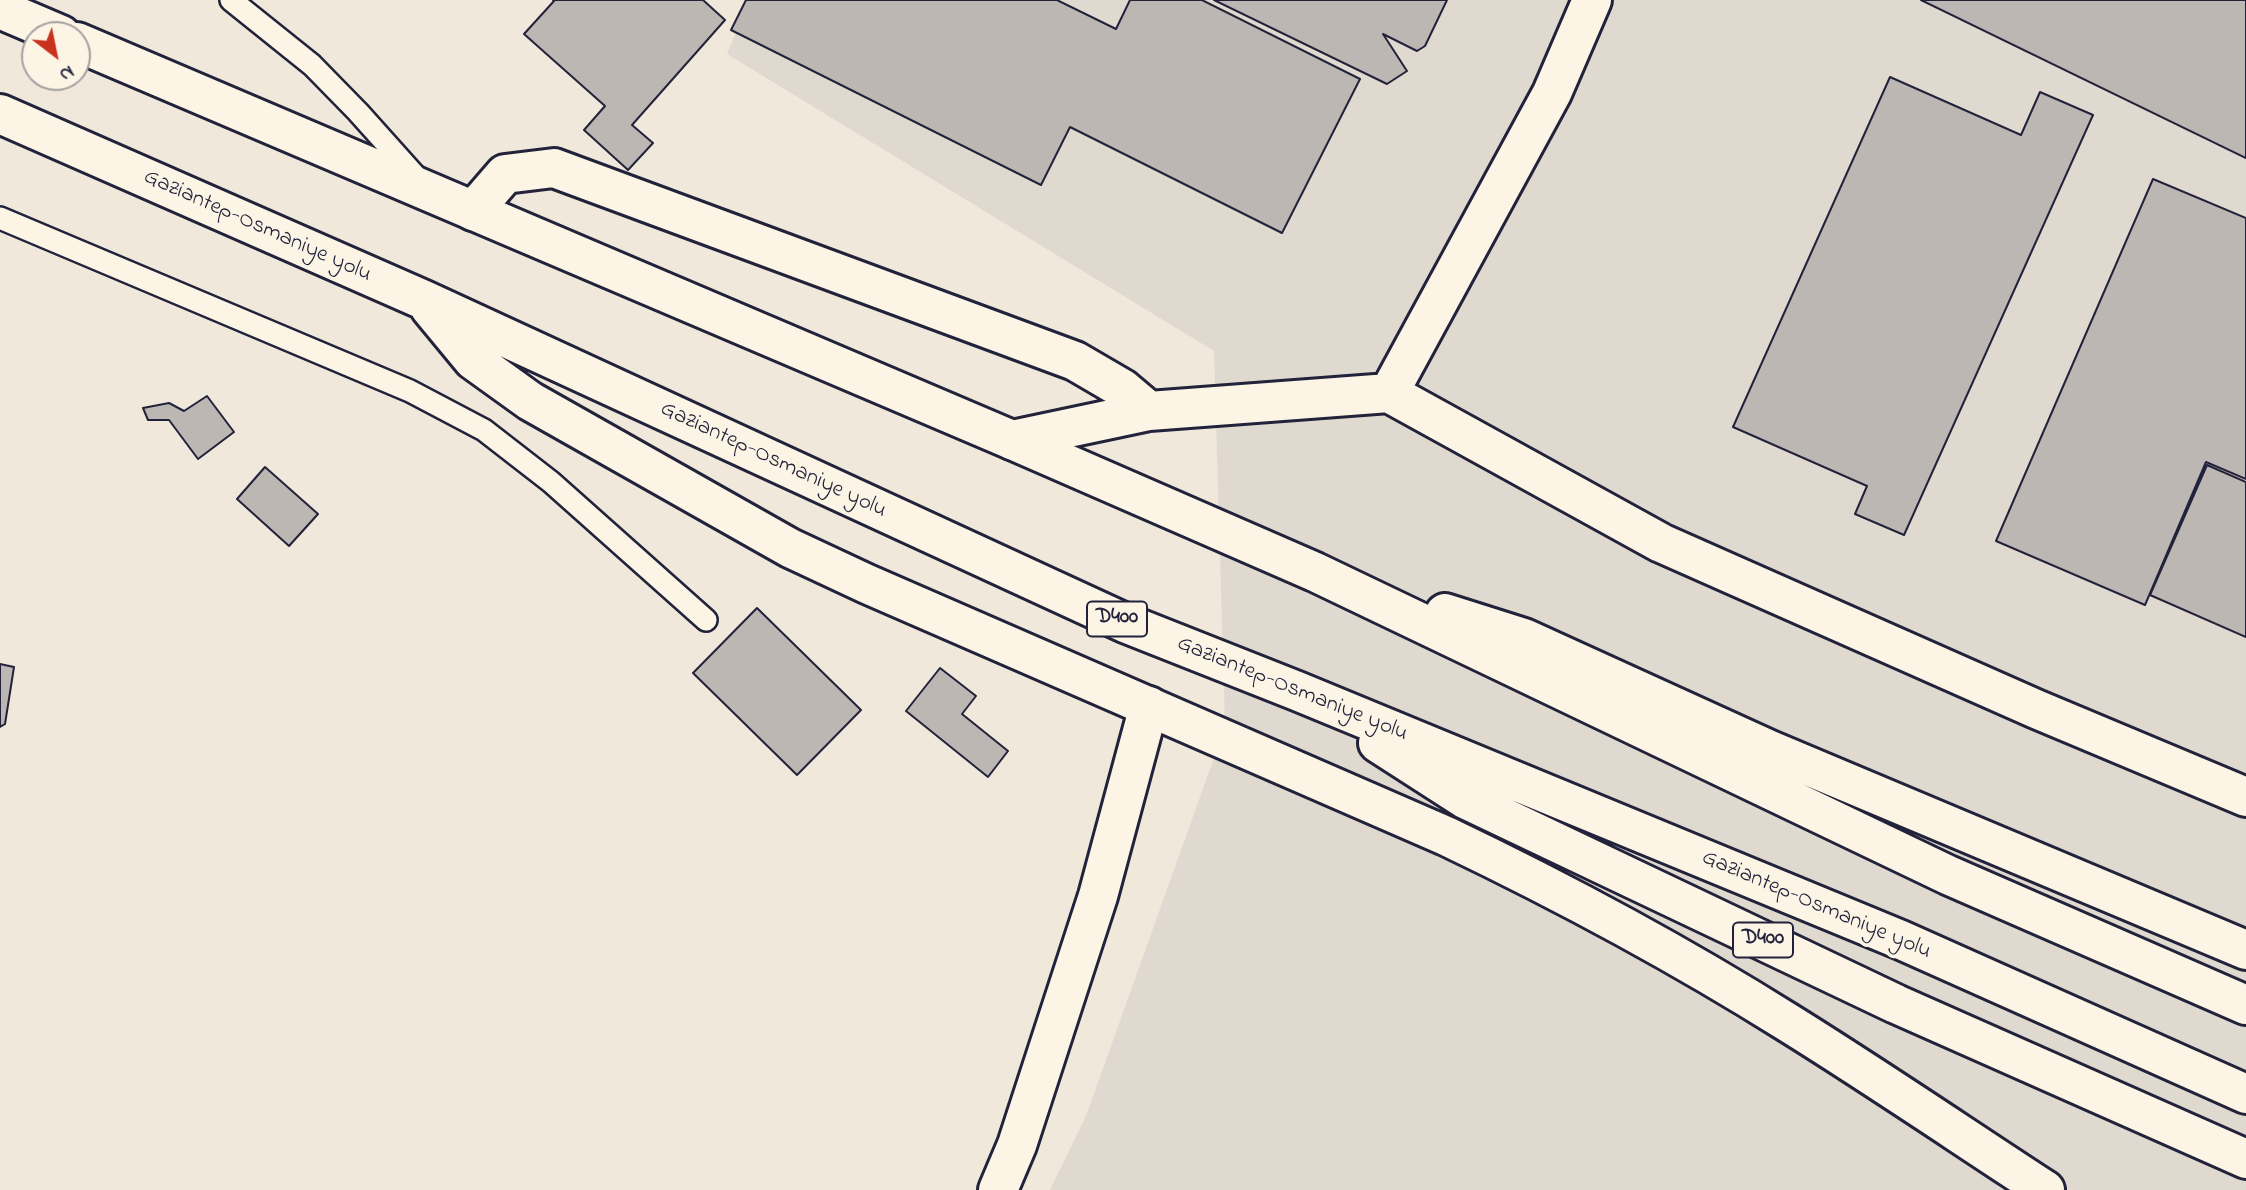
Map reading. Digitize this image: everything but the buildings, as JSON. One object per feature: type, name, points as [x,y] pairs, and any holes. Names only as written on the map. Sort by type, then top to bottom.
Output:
[{"type":"main road","points":[[1389,393],[1552,93],[1592,0]]},
{"type":"main road","points":[[0,9],[28,21]]},
{"type":"main road","points":[[91,48],[1012,440],[1315,572],[1948,875],[2246,1005]]},
{"type":"main road","name":"Gaziantep-Osmaniye yolu","points":[[0,114],[424,300],[1125,622],[1901,940],[2246,1094]]},
{"type":"main road","points":[[472,211],[505,174],[554,168],[1076,361],[1122,389],[1149,411]]},
{"type":"main road","points":[[424,300],[473,359],[530,401],[790,548],[1446,836],[1523,873],[1632,930],[1786,1021],[2045,1190]]},
{"type":"main road","points":[[1012,440],[1149,411],[1389,393],[1661,543],[2036,709],[2246,797]]},
{"type":"main road","points":[[1315,572],[1524,638],[1770,750],[2246,950]]},
{"type":"main road","name":"D400","points":[[1297,691],[1465,800],[1896,1004],[2246,1159]]},
{"type":"main road","points":[[998,1190],[1017,1145],[1098,897],[1149,706]]},
{"type":"lane","points":[[231,0],[312,65],[431,194]]},
{"type":"lane","points":[[0,218],[410,391],[484,430],[551,482],[706,620]]},
{"type":"shaded area","points":[[750,0],[2246,0],[2246,1190],[1050,1190],[1086,1116],[1215,755],[1226,760],[1214,351],[727,54]]}]
